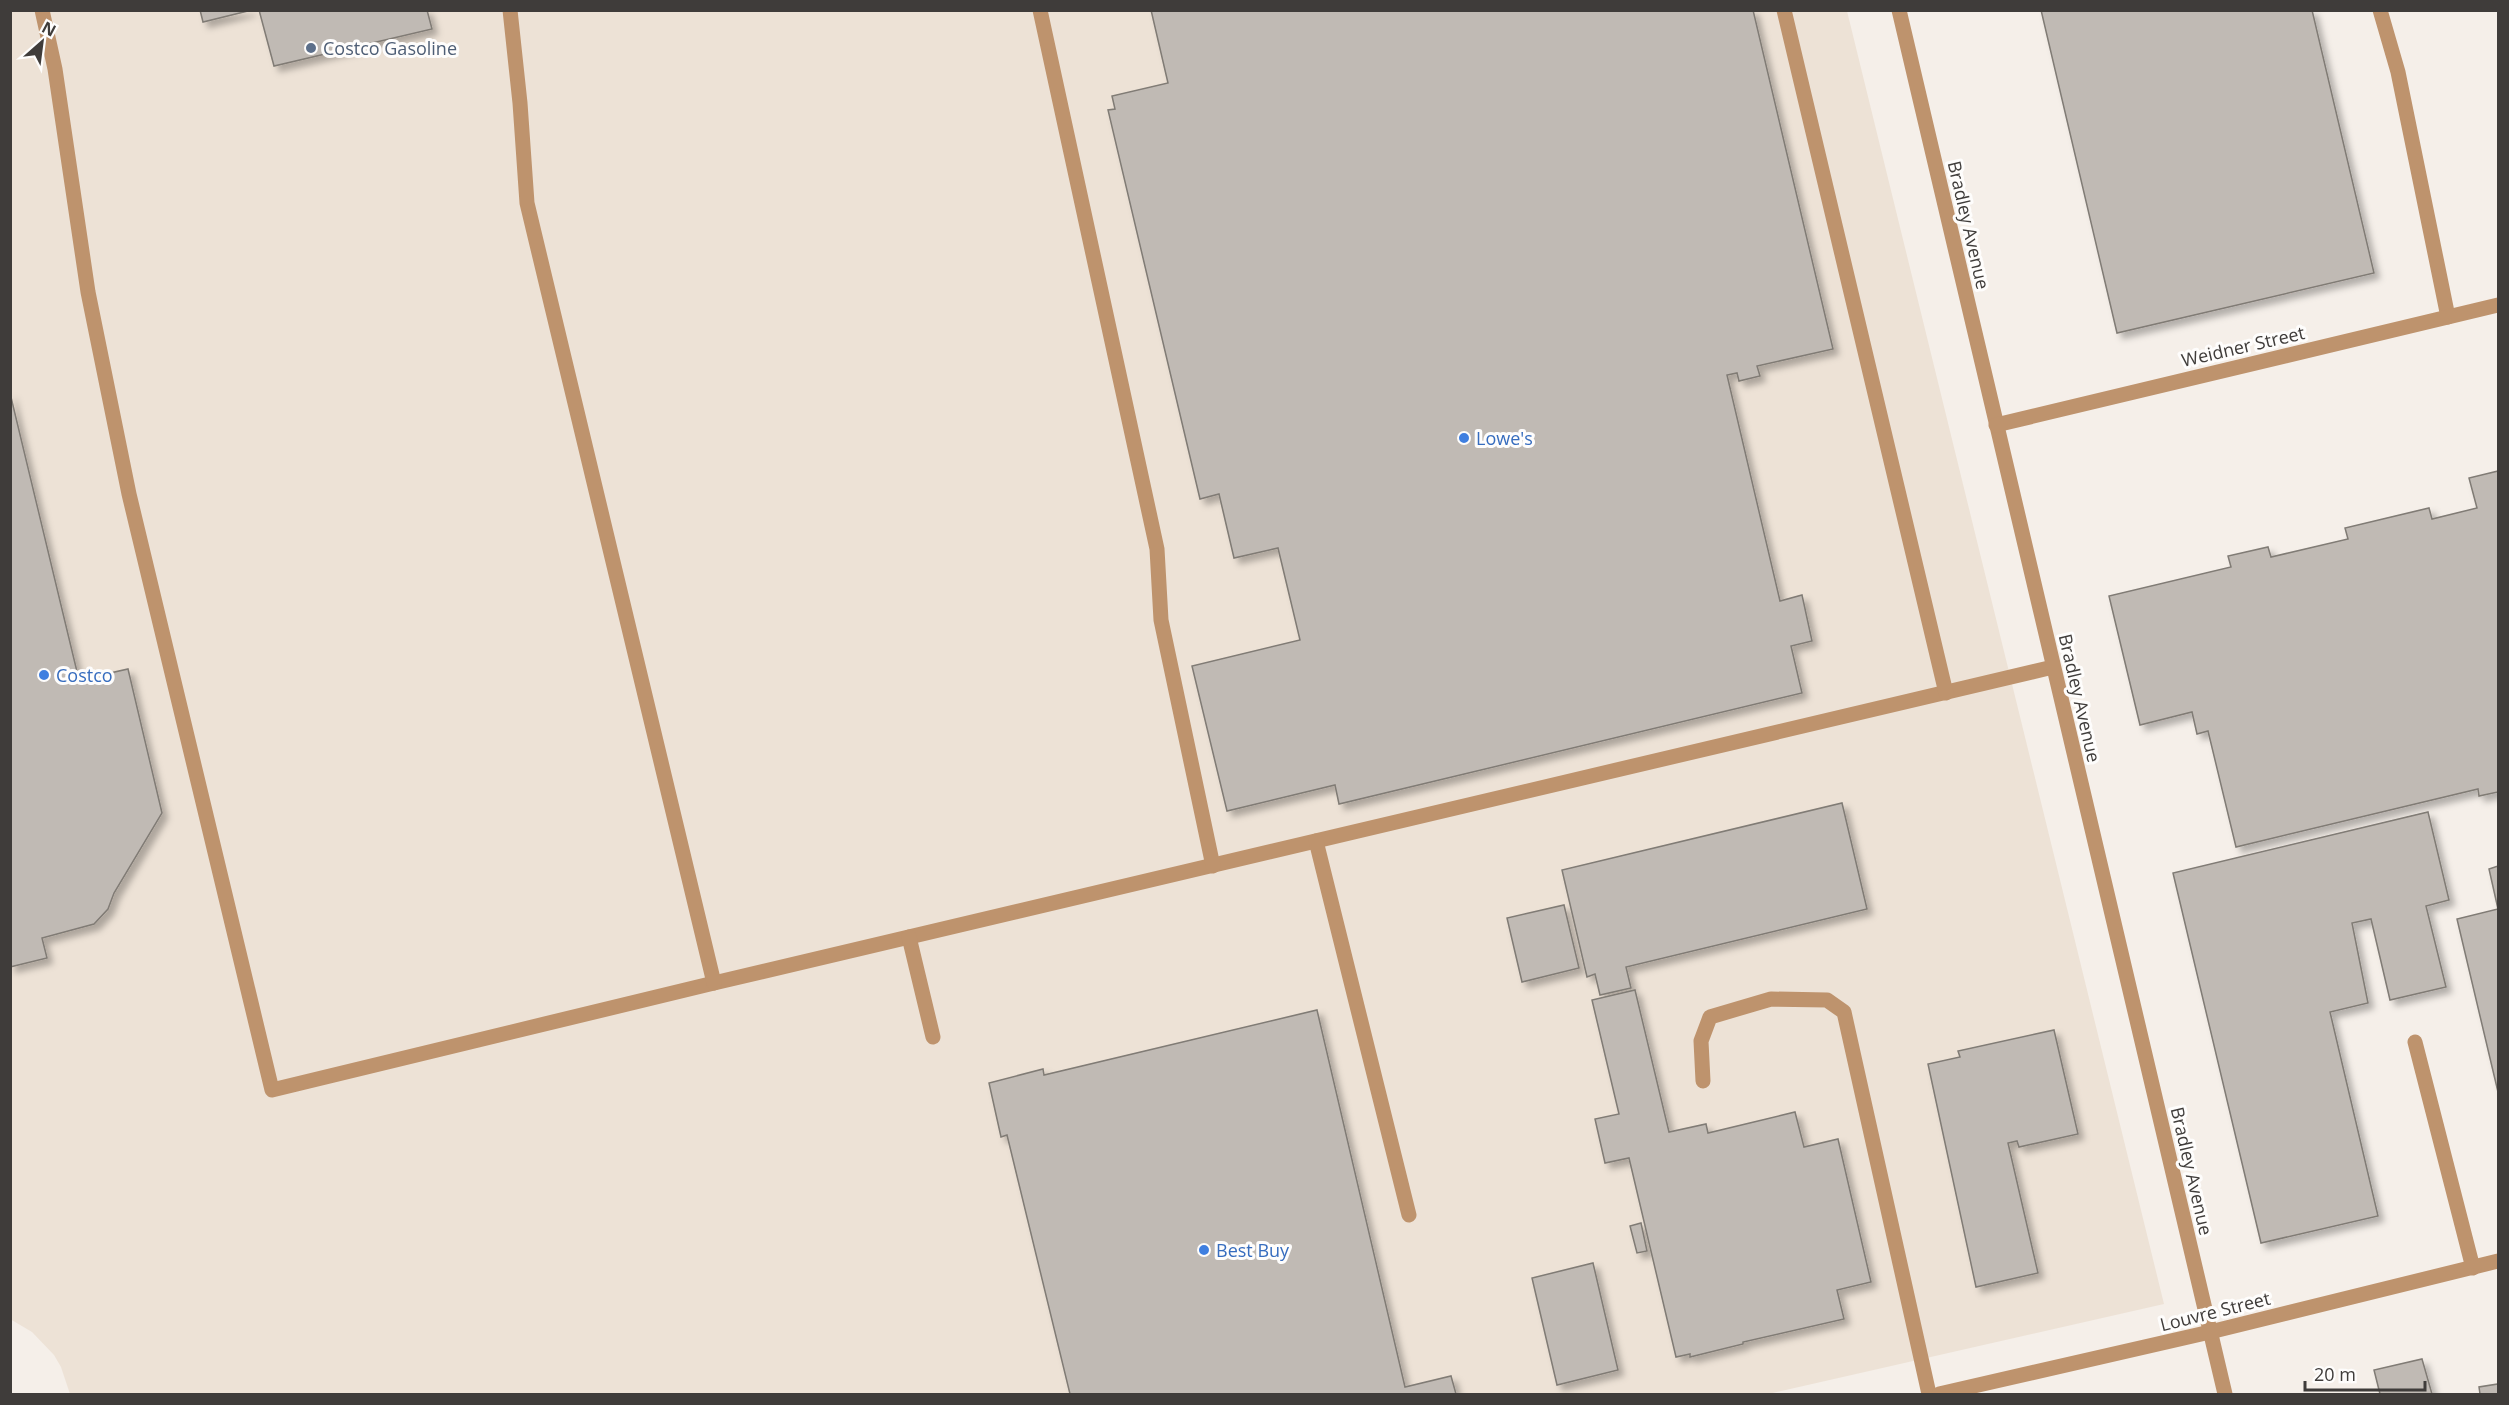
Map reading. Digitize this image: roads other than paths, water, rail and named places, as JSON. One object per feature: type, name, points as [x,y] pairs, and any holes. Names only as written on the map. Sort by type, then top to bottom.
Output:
[{"type":"street","points":[[42,10],[55,69],[88,292],[129,494],[272,1090],[714,983],[2053,667]]},
{"type":"street","points":[[510,10],[520,103],[527,203],[714,983]]},
{"type":"street","points":[[1040,10],[1157,549],[1161,620],[1213,866]]},
{"type":"street","points":[[1784,10],[1946,693]]},
{"type":"street","name":"Bradley Avenue","points":[[1899,10],[2225,1395]]},
{"type":"street","points":[[2380,10],[2398,72],[2448,317]]},
{"type":"street","name":"Weidner Street","points":[[1996,424],[2499,305]]},
{"type":"street","points":[[1316,841],[1409,1215]]},
{"type":"street","points":[[909,937],[933,1037]]},
{"type":"street","points":[[1703,1081],[1701,1041],[1710,1017],[1771,999],[1827,1000],[1844,1012],[1929,1395]]},
{"type":"street","points":[[2415,1042],[2473,1268]]},
{"type":"street","name":"Louvre Street","points":[[1939,1395],[2499,1262]]},
{"type":"place","name":"Costco Gasoline","points":[[311,48]]},
{"type":"place","name":"Lowe's","points":[[1464,438]]},
{"type":"place","name":"Costco","points":[[44,675]]},
{"type":"place","name":"Best Buy","points":[[1204,1250]]}]
